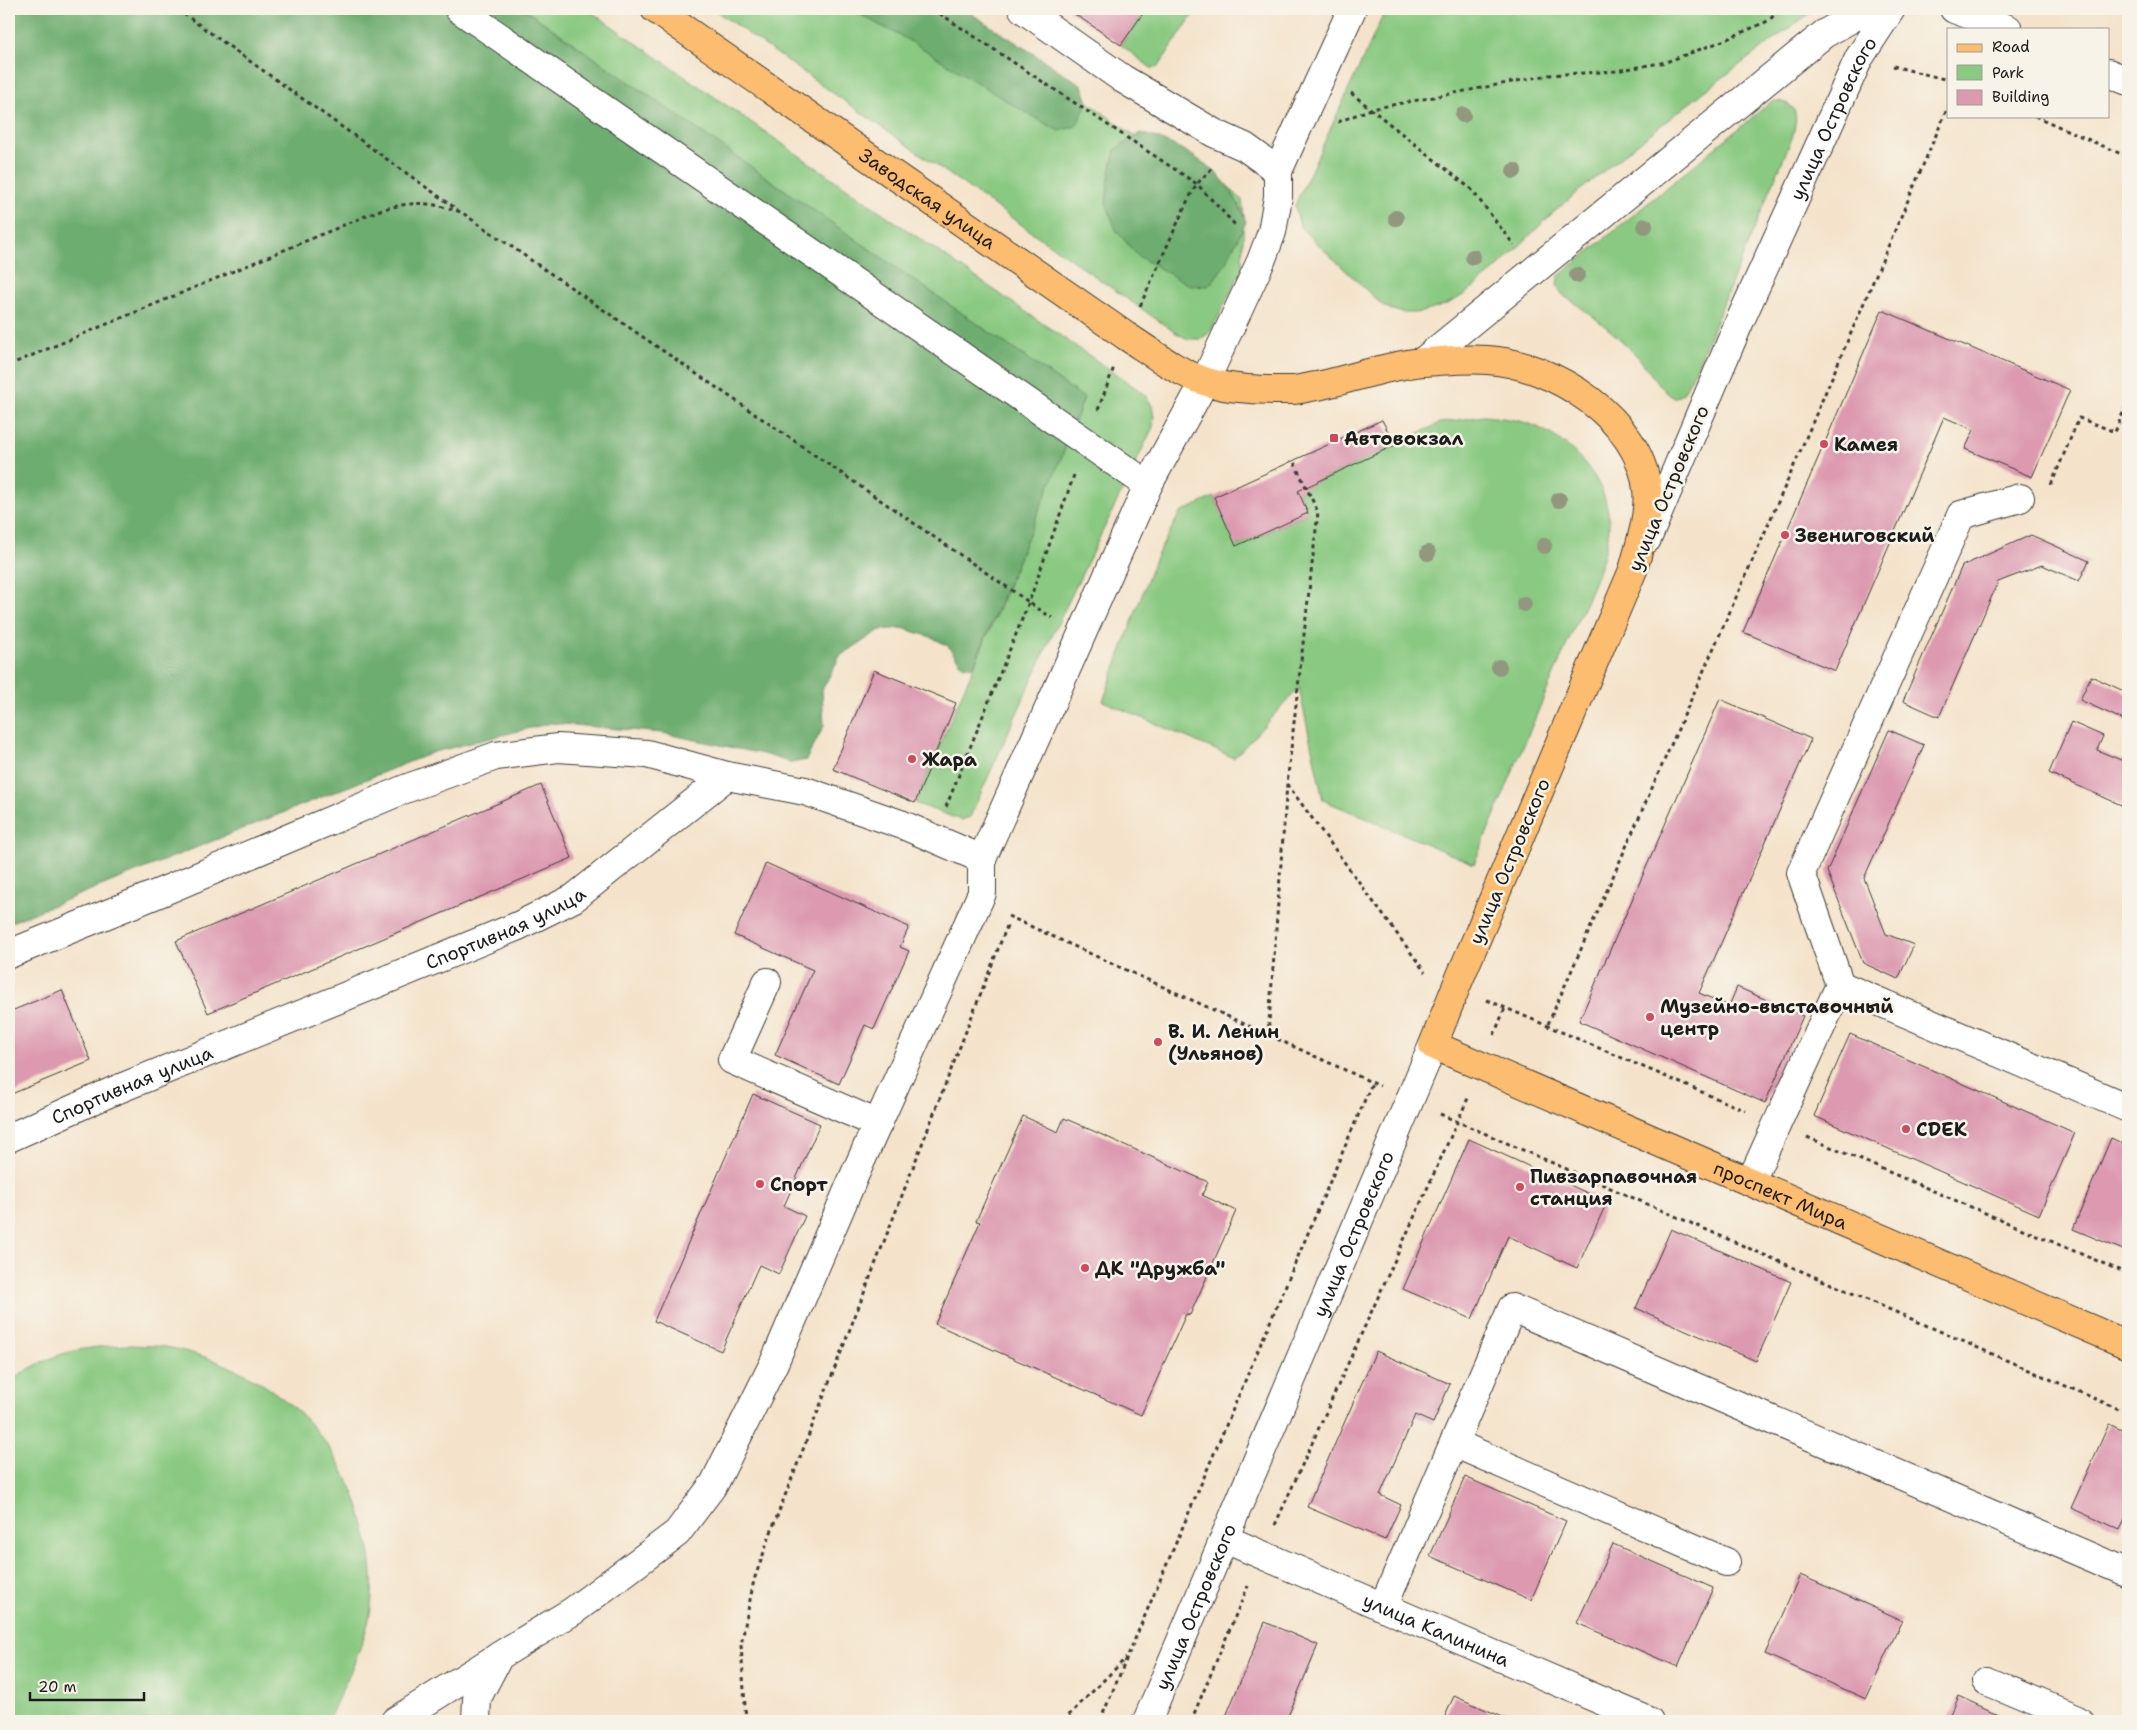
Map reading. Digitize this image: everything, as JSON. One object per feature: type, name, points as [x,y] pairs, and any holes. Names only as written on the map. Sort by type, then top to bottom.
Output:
[{"type":"main road","name":"Заводская улица","points":[[655,9],[1126,336],[1174,366],[1205,381],[1240,388],[1293,390],[1422,362],[1488,360],[1531,369],[1587,397],[1624,432],[1638,458],[1648,488],[1647,510],[1633,570]]},
{"type":"main road","name":"улица Островского","points":[[1433,1045],[1633,570]]},
{"type":"main road","name":"проспект Мира","points":[[1433,1045],[2128,1345]]},
{"type":"street","points":[[459,9],[1148,485]]},
{"type":"street","points":[[1023,9],[1123,79],[1214,133],[1245,147],[1278,171]]},
{"type":"street","points":[[395,1721],[573,1611],[678,1533],[714,1484],[774,1363],[878,1124],[982,893],[982,860],[1080,636],[1148,485],[1205,381],[1261,261],[1272,232],[1278,197],[1278,171],[1352,9]]},
{"type":"street","points":[[1422,362],[1824,34],[1859,14],[1878,9]]},
{"type":"street","name":"улица Островского","points":[[1633,570],[1739,323],[1859,58],[1891,9]]},
{"type":"street","points":[[1954,9],[2005,28]]},
{"type":"street","points":[[2110,73],[2128,81]]},
{"type":"street","points":[[1751,1181],[1840,985],[1801,874],[1960,514],[2020,498]]},
{"type":"street","points":[[9,954],[159,894],[405,789],[496,756],[558,748],[647,754],[727,776],[813,794],[903,825],[982,860]]},
{"type":"street","name":"Спортивная улица","points":[[9,1138],[112,1092],[526,922],[574,898],[727,776]]},
{"type":"street","points":[[767,982],[732,1060],[878,1124]]},
{"type":"street","points":[[1840,985],[2128,1108]]},
{"type":"street","name":"улица Островского","points":[[1147,1721],[1433,1045]]},
{"type":"street","points":[[1383,1607],[1512,1308],[2128,1573]]},
{"type":"street","points":[[1454,1443],[1726,1562]]},
{"type":"street","name":"улица Калинина","points":[[1225,1539],[1649,1721]]},
{"type":"street","points":[[476,1721],[477,1698],[499,1656]]},
{"type":"street","points":[[1987,1681],[2082,1721]]},
{"type":"path","points":[[176,9],[460,212],[1080,636]]},
{"type":"path","points":[[933,9],[1197,184],[1243,233]]},
{"type":"path","points":[[1349,91],[1471,189],[1516,248]]},
{"type":"path","points":[[1548,1024],[1790,475],[1947,109]]},
{"type":"path","points":[[2039,118],[2128,158]]},
{"type":"path","points":[[9,365],[380,210],[410,203],[435,204],[460,212]]},
{"type":"path","points":[[2020,498],[2048,492],[2079,418],[2115,432],[2128,401]]},
{"type":"path","points":[[1268,1035],[1287,784],[1318,512],[1294,462]]},
{"type":"path","points":[[1287,784],[1424,972],[2128,1274]]},
{"type":"path","points":[[746,1721],[740,1645],[754,1580],[774,1524],[1010,918],[1372,1083],[1100,1721]]},
{"type":"path","points":[[1410,1102],[2128,1413]]},
{"type":"path","points":[[1191,1721],[1262,1554],[1459,1122]]},
{"type":"path","points":[[1063,1721],[1127,1656]]},
{"type":"green space","points":[[9,9],[524,9],[1084,398],[1062,456],[973,667],[962,665],[948,646],[931,637],[902,628],[880,630],[840,656],[822,690],[824,726],[806,760],[792,763],[763,754],[662,733],[551,723],[434,752],[9,923]]},
{"type":"green space","points":[[524,9],[587,9],[1139,390],[1147,397],[1152,406],[1153,427],[1050,640],[970,817],[961,820],[915,803],[1002,601],[1062,456],[1083,398]]},
{"type":"green space","points":[[713,9],[961,9],[1192,178],[1225,183],[1242,200],[1244,216],[1242,269],[1211,331],[1201,339],[1188,339],[1176,333]]},
{"type":"green space","points":[[852,9],[964,9],[1082,85],[1088,102],[1076,126],[1059,131],[922,48]]},
{"type":"green space","points":[[1146,9],[1197,9],[1158,67],[1151,68],[1121,45]]},
{"type":"green space","points":[[1386,9],[1816,9],[1655,130],[1561,206],[1477,285],[1440,307],[1423,312],[1406,313],[1389,309],[1381,304],[1300,227],[1295,205]]},
{"type":"green space","points":[[1772,101],[1788,104],[1795,112],[1796,117],[1792,138],[1696,369],[1683,394],[1674,398],[1663,389],[1636,355],[1619,338],[1564,296],[1557,282],[1559,276]]},
{"type":"green space","points":[[1140,133],[1175,146],[1209,167],[1226,184],[1242,212],[1246,222],[1224,266],[1209,286],[1189,285],[1138,256],[1116,230],[1106,203],[1115,150]]},
{"type":"green space","points":[[1483,416],[1531,424],[1570,448],[1581,459],[1598,484],[1608,512],[1609,527],[1598,574],[1474,864],[1323,800],[1299,688],[1234,758],[1103,701],[1155,559],[1180,513],[1214,497],[1237,546],[1308,513],[1298,491],[1440,423]]},
{"type":"green space","points":[[130,1345],[166,1347],[205,1357],[236,1370],[265,1386],[291,1406],[314,1429],[334,1455],[350,1485],[362,1518],[371,1563],[371,1608],[365,1635],[328,1721],[9,1721],[9,1381],[39,1363],[66,1353],[95,1347]]},
{"type":"building","points":[[1067,9],[1146,9],[1121,45]]},
{"type":"building","points":[[1882,310],[2070,390],[2032,477],[1965,449],[1974,430],[1944,417],[1835,671],[1743,632]]},
{"type":"building","points":[[1382,420],[1395,445],[1298,491],[1308,513],[1236,546],[1214,497]]},
{"type":"building","points":[[2031,535],[2089,561],[2079,581],[2042,565],[1998,582],[1939,717],[1903,701],[1962,566]]},
{"type":"building","points":[[874,670],[956,703],[915,803],[833,769]]},
{"type":"building","points":[[2091,676],[2128,693],[2128,722],[2080,700]]},
{"type":"building","points":[[1720,699],[1811,739],[1699,993],[1729,1006],[1737,987],[1803,1016],[1765,1103],[1579,1021]]},
{"type":"building","points":[[2071,722],[2103,736],[2097,750],[2128,763],[2128,808],[2049,773]]},
{"type":"building","points":[[1889,730],[1924,745],[1864,878],[1886,934],[1914,945],[1898,979],[1863,963],[1827,871]]},
{"type":"building","points":[[541,785],[572,858],[208,1013],[176,941]]},
{"type":"building","points":[[766,863],[909,927],[900,947],[909,951],[874,1029],[865,1025],[839,1084],[775,1055],[813,970],[734,935]]},
{"type":"building","points":[[62,990],[91,1061],[9,1095],[9,1012]]},
{"type":"building","points":[[1850,1034],[2075,1133],[2039,1215],[1814,1116]]},
{"type":"building","points":[[753,1094],[820,1124],[784,1206],[805,1216],[779,1274],[759,1265],[721,1351],[654,1321]]},
{"type":"building","name":"ДК \"Дружба\"","points":[[1023,1116],[1058,1132],[1064,1118],[1208,1182],[1202,1195],[1236,1211],[1190,1315],[1186,1314],[1141,1415],[935,1324],[980,1222],[976,1221]]},
{"type":"building","points":[[2111,1138],[2128,1146],[2128,1252],[2073,1229]]},
{"type":"building","points":[[1469,1139],[1607,1202],[1577,1268],[1508,1236],[1472,1319],[1403,1289]]},
{"type":"building","points":[[1671,1229],[1791,1282],[1756,1361],[1636,1308]]},
{"type":"building","points":[[1376,1351],[1450,1384],[1433,1423],[1415,1415],[1380,1495],[1401,1505],[1385,1540],[1307,1507]]},
{"type":"building","points":[[2109,1424],[2128,1433],[2128,1517],[2126,1516],[2120,1530],[2071,1508]]},
{"type":"building","points":[[1465,1477],[1566,1521],[1531,1600],[1430,1556]]},
{"type":"building","points":[[1613,1544],[1713,1588],[1678,1667],[1577,1623]]},
{"type":"building","points":[[1800,1575],[1902,1620],[1866,1699],[1765,1654]]},
{"type":"building","points":[[1265,1622],[1318,1645],[1286,1721],[1224,1721]]},
{"type":"building","points":[[1454,1696],[1512,1721],[1443,1721]]},
{"type":"building","points":[[1958,1696],[2013,1721],[1947,1721]]},
{"type":"place","name":"Автовокзал","points":[[1334,438]]},
{"type":"place","name":"Камея","points":[[1824,444]]},
{"type":"place","name":"Звениговский","points":[[1785,535]]},
{"type":"place","name":"Жара","points":[[912,759]]},
{"type":"place","name":"Музейно-выставочный центр","points":[[1650,1017]]},
{"type":"place","name":"В. И. Ленин (Ульянов)","points":[[1158,1042]]},
{"type":"place","name":"CDEK","points":[[1906,1129]]},
{"type":"place","name":"Спорт","points":[[760,1184]]},
{"type":"place","name":"Пивзарпавочная станция","points":[[1520,1187]]},
{"type":"place","name":"ДК \"Дружба\"","points":[[1085,1268]]}]
